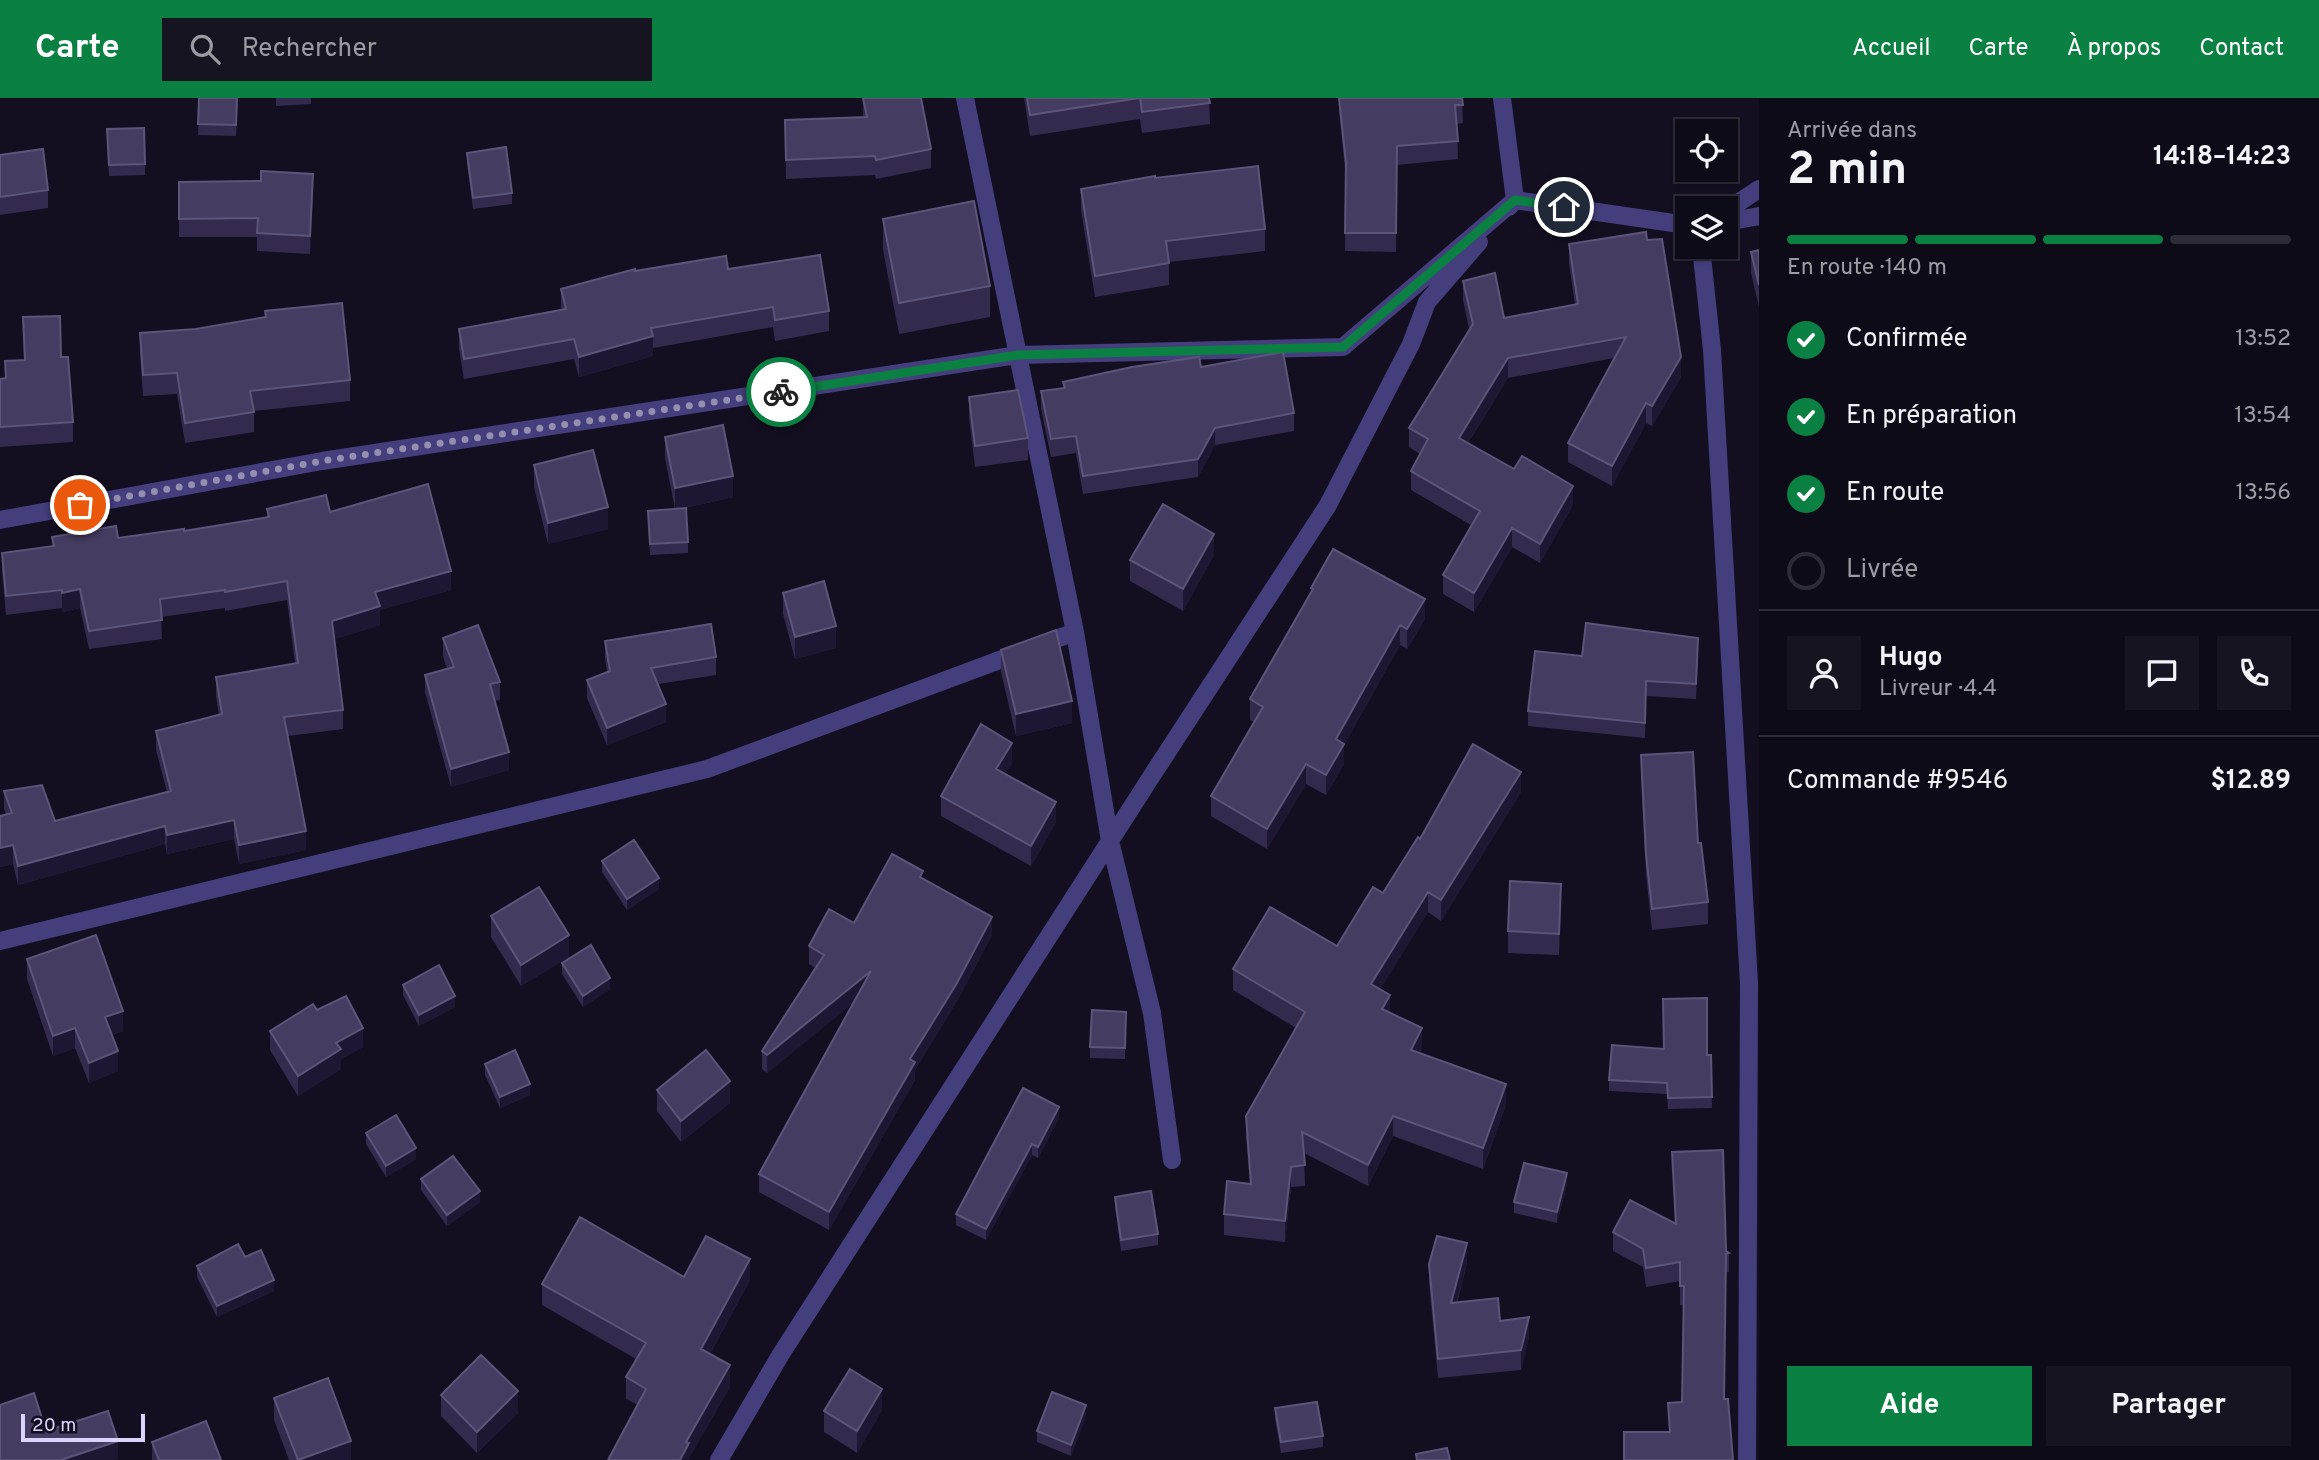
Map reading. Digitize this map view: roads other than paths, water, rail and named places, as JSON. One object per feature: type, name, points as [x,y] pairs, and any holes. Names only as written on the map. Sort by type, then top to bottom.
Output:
[{"type":"street","points":[[965,98],[1075,632],[1110,841],[1152,1013],[1172,1160]]},
{"type":"street","points":[[719,1460],[781,1354],[1328,505],[1411,344],[1427,303],[1515,200],[1502,98]]},
{"type":"street","points":[[1738,203],[1759,189]]},
{"type":"street","points":[[0,520],[322,461],[1018,355],[1343,347],[1515,200],[1675,223]]},
{"type":"street","points":[[1738,220],[1759,216]]},
{"type":"street","points":[[1702,259],[1712,350],[1749,983],[1747,1460]]},
{"type":"street","points":[[0,941],[707,769],[1075,632]]}]
